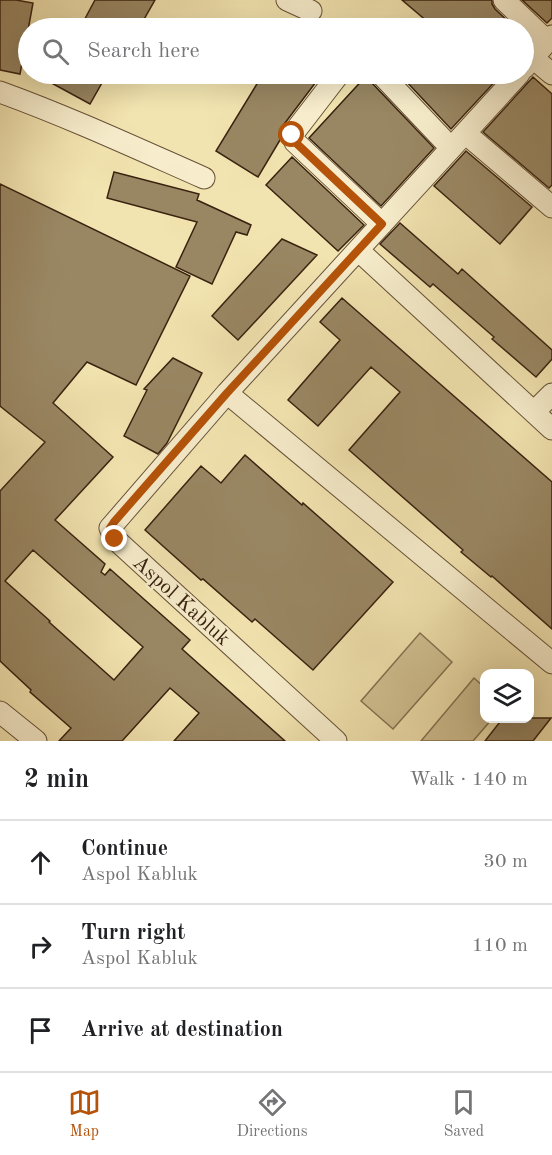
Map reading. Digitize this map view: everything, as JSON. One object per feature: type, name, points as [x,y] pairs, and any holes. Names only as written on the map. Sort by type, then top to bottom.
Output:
[{"type":"street","points":[[287,0],[311,11]]},
{"type":"street","points":[[504,0],[525,18]]},
{"type":"street","points":[[534,25],[550,39],[534,56]]},
{"type":"street","points":[[534,66],[552,74]]},
{"type":"street","points":[[331,84],[292,135],[295,142],[382,224]]},
{"type":"street","points":[[392,84],[458,141],[552,207]]},
{"type":"street","name":"Aspol Kabluk","points":[[336,741],[115,539],[110,528],[227,393],[510,84]]},
{"type":"street","points":[[0,92],[204,178]]},
{"type":"street","points":[[358,250],[552,429]]},
{"type":"street","points":[[227,393],[552,663]]},
{"type":"street","points":[[534,412],[552,394]]},
{"type":"street","points":[[0,712],[36,741]]},
{"type":"shaded area","points":[[420,633],[452,662],[393,729],[361,701]]},
{"type":"shaded area","points":[[474,678],[480,683],[480,723],[489,723],[473,741],[421,741]]},
{"type":"building","points":[[0,0],[33,3],[30,18],[18,18],[18,74],[0,70]]},
{"type":"building","points":[[95,0],[155,0],[145,18],[85,18]]},
{"type":"building","points":[[402,0],[492,0],[495,9],[504,18],[423,18]]},
{"type":"building","points":[[522,0],[552,0],[552,18],[547,23]]},
{"type":"building","points":[[534,78],[552,94],[552,185],[549,188],[483,132],[527,84],[534,84]]},
{"type":"building","points":[[53,84],[101,84],[90,104]]},
{"type":"building","points":[[257,84],[314,84],[282,127],[279,134],[280,140],[258,177],[216,151]]},
{"type":"building","points":[[359,84],[373,84],[434,148],[381,206],[309,138]]},
{"type":"building","points":[[409,84],[493,84],[451,129]]},
{"type":"building","points":[[466,151],[532,207],[500,244],[434,186]]},
{"type":"building","points":[[292,157],[364,225],[338,251],[266,185]]},
{"type":"building","points":[[114,172],[199,194],[197,200],[251,225],[247,235],[236,232],[212,284],[176,267],[197,222],[107,198]]},
{"type":"building","points":[[0,184],[190,276],[136,385],[87,362],[53,403],[113,457],[55,520],[105,564],[101,572],[105,575],[110,569],[190,640],[182,649],[285,741],[174,741],[199,713],[170,688],[122,741],[59,741],[71,728],[30,692],[31,690],[0,661],[0,491],[45,442],[0,406]],"holes":[[[33,550],[143,647],[114,680],[5,581]]]},
{"type":"building","points":[[400,223],[458,274],[462,269],[552,350],[552,359],[536,377],[433,284],[430,287],[380,244]]},
{"type":"building","points":[[282,239],[317,255],[238,340],[212,316]]},
{"type":"building","points":[[342,298],[552,482],[552,629],[461,552],[463,550],[349,450],[400,392],[371,367],[318,426],[288,400],[340,340],[320,322]]},
{"type":"building","points":[[173,358],[202,373],[167,443],[158,454],[124,436],[147,390],[144,389]]},
{"type":"building","points":[[245,455],[393,582],[313,670],[255,619],[252,622],[203,579],[201,580],[145,530],[201,466],[221,483]]},
{"type":"building","points":[[534,718],[551,718],[533,741],[485,741],[499,723],[534,723]]},
{"type":"route","points":[[115,539],[110,528],[114,522],[227,393],[382,224],[295,142],[292,135]]}]
